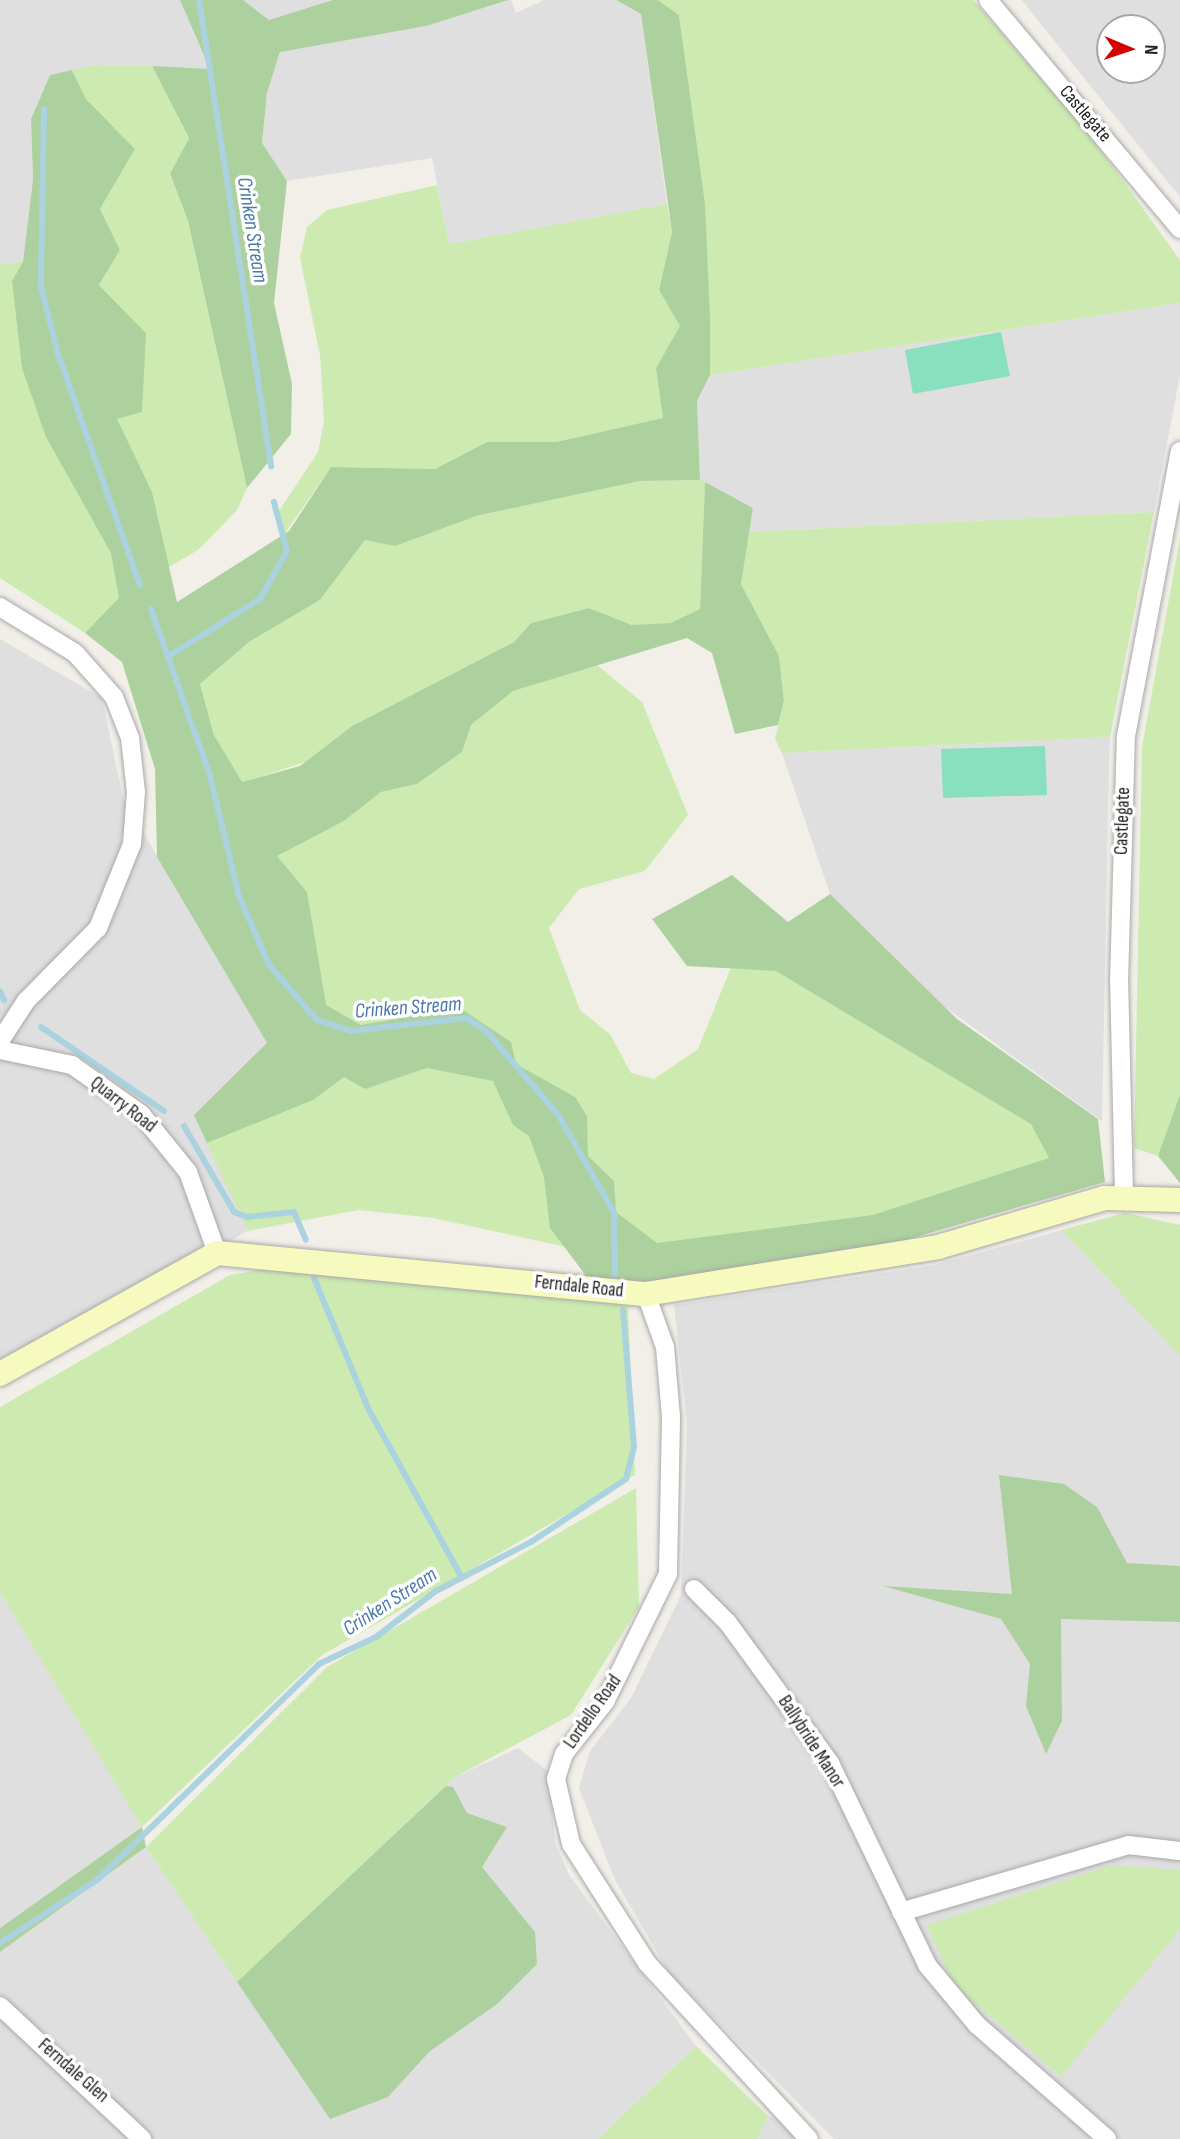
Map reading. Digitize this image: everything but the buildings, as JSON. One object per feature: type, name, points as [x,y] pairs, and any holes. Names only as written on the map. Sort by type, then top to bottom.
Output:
[{"type":"street","name":"Castlegate","points":[[988,0],[1180,229]]},
{"type":"street","name":"Castlegate","points":[[1124,1196],[1119,994],[1126,736],[1180,452]]},
{"type":"street","points":[[0,607],[75,653],[114,697],[130,738],[136,792],[132,844],[99,928],[26,1001],[0,1041]]},
{"type":"street","name":"Quarry Road","points":[[0,1050],[72,1065],[141,1114],[188,1172],[216,1253]]},
{"type":"street","name":"Ferndale Road","points":[[216,1253],[646,1294],[938,1247],[1124,1196],[1180,1200]]},
{"type":"street","points":[[0,1374],[216,1253]]},
{"type":"street","name":"Lordello Road","points":[[646,1294],[665,1347],[671,1417],[668,1574],[629,1658],[564,1754],[556,1779],[571,1844],[647,1963],[809,2139]]},
{"type":"street","name":"Ballybride Manor","points":[[694,1589],[728,1623],[830,1763],[927,1965],[977,2025],[1107,2139]]},
{"type":"street","points":[[901,1912],[1128,1845],[1180,1851]]},
{"type":"street","name":"Ferndale Glen","points":[[0,2006],[142,2139]]},
{"type":"shaded area","points":[[0,0],[511,0],[516,13],[544,0],[616,0],[641,14],[667,204],[449,244],[432,158],[287,181],[262,144],[267,93],[280,53],[211,69],[97,65],[50,75],[31,119],[33,179],[23,262],[0,264]]},
{"type":"shaded area","points":[[1022,0],[1180,0],[1180,197]]},
{"type":"shaded area","points":[[1180,303],[1180,375],[1154,512],[749,532],[753,508],[700,480],[697,401],[710,375]]},
{"type":"shaded area","points":[[0,639],[102,698],[123,798],[267,1043],[217,1136],[248,1231],[0,1365]]},
{"type":"shaded area","points":[[1110,737],[1102,1121],[912,983],[845,916],[830,894],[782,753]]},
{"type":"shaded area","points":[[1125,1213],[1180,1225],[1180,2139],[834,2139],[669,1973],[615,1880],[579,1788],[590,1751],[631,1698],[681,1595],[687,1424],[674,1305],[934,1265]]},
{"type":"shaded area","points":[[0,1573],[142,1827],[0,1928]]},
{"type":"shaded area","points":[[518,1748],[549,1772],[555,1842],[569,1875],[696,2046],[598,2139],[0,2139],[0,1952],[146,1847],[237,1981],[455,1777]]},
{"type":"shaded area","points":[[768,2116],[782,2119],[801,2139],[757,2139]]},
{"type":"green space","points":[[180,0],[243,0],[269,20],[333,0],[508,0],[426,26],[280,52],[267,93],[262,143],[287,181],[274,303],[292,384],[291,434],[247,488],[188,221],[170,174],[189,138],[152,66],[210,69]]},
{"type":"green space","points":[[616,0],[658,0],[679,15],[705,203],[710,375],[697,401],[700,480],[640,481],[476,516],[395,546],[365,540],[320,600],[249,642],[200,684],[214,735],[242,782],[300,766],[352,726],[514,642],[531,623],[589,608],[632,625],[671,623],[700,609],[705,482],[753,508],[741,584],[779,656],[784,701],[778,725],[735,734],[712,653],[687,638],[513,691],[471,725],[462,752],[417,784],[381,792],[344,821],[277,856],[307,892],[326,1005],[361,1025],[460,1008],[511,1042],[516,1064],[575,1097],[587,1116],[588,1156],[614,1181],[616,1212],[657,1243],[873,1215],[1049,1158],[1031,1124],[776,971],[687,966],[652,919],[732,875],[788,922],[830,894],[957,1019],[1098,1119],[1105,1182],[847,1257],[656,1283],[590,1281],[550,1228],[544,1177],[529,1136],[513,1125],[493,1081],[427,1068],[365,1089],[344,1077],[313,1100],[207,1143],[194,1115],[267,1043],[157,857],[155,769],[122,662],[85,633],[119,598],[111,553],[46,437],[22,368],[12,281],[23,262],[33,179],[31,119],[50,75],[72,70],[86,99],[135,149],[100,209],[120,250],[99,285],[146,333],[142,412],[117,419],[152,492],[177,602],[289,531],[331,467],[435,469],[487,442],[556,442],[663,418],[656,368],[680,326],[659,290],[672,232],[641,14]]},
{"type":"green space","points":[[658,0],[973,0],[1092,138],[1180,260],[1180,303],[710,375],[705,203],[679,15]]},
{"type":"green space","points":[[97,65],[152,66],[189,138],[170,175],[188,221],[247,488],[237,510],[198,550],[167,568],[117,418],[146,333],[99,285],[120,250],[100,209],[135,149],[86,99],[72,70]]},
{"type":"green space","points":[[437,185],[449,244],[667,204],[672,232],[659,290],[681,326],[656,368],[664,418],[556,442],[487,442],[435,469],[331,467],[283,536],[277,514],[318,452],[324,421],[320,355],[300,258],[307,227],[327,210]]},
{"type":"green space","points":[[23,262],[136,586],[85,633],[0,578],[0,264]]},
{"type":"green space","points":[[1001,332],[1010,376],[913,394],[905,350]]},
{"type":"green space","points":[[640,481],[705,482],[700,609],[671,624],[632,625],[589,608],[531,623],[514,642],[352,726],[305,762],[241,783],[214,735],[200,684],[249,642],[320,600],[365,540]]},
{"type":"green space","points":[[1154,512],[1110,737],[782,753],[775,739],[784,701],[779,656],[741,584],[749,532]]},
{"type":"green space","points":[[1180,538],[1180,1113],[1158,1156],[1134,1148],[1142,747]]},
{"type":"green space","points":[[596,664],[642,702],[688,815],[645,871],[579,889],[549,928],[580,1010],[610,1034],[631,1073],[654,1079],[698,1049],[736,955],[860,991],[1102,1178],[649,1265],[433,1218],[359,1210],[248,1231],[207,1143],[334,1052],[276,856],[344,821],[381,792],[417,784],[462,752],[471,725],[513,691]]},
{"type":"green space","points":[[1045,746],[1047,795],[943,798],[941,749]]},
{"type":"green space","points":[[1180,1095],[1180,1183],[1158,1156]]},
{"type":"green space","points":[[1125,1213],[1180,1225],[1180,1356],[1062,1230]]},
{"type":"green space","points":[[283,1266],[628,1303],[635,1475],[322,1655],[142,1827],[0,1592],[0,1407],[230,1275]]},
{"type":"green space","points":[[999,1475],[1064,1484],[1097,1507],[1127,1563],[1180,1566],[1180,1622],[1061,1619],[1062,1721],[1046,1754],[1026,1706],[1030,1664],[1001,1619],[883,1586],[1012,1594]]},
{"type":"green space","points":[[636,1488],[639,1607],[571,1715],[455,1777],[237,1982],[146,1847],[327,1667]]},
{"type":"green space","points":[[446,1786],[453,1787],[467,1813],[507,1827],[482,1867],[535,1932],[537,1964],[497,2004],[429,2052],[388,2097],[330,2119],[237,1982]]},
{"type":"green space","points":[[142,1827],[146,1847],[0,1952],[0,1928]]},
{"type":"green space","points":[[1112,1865],[1180,1870],[1180,1929],[1061,2077],[954,1985],[927,1925]]},
{"type":"green space","points":[[696,2046],[768,2116],[757,2139],[598,2139]]},
{"type":"waterway","name":"Crinken Stream","points":[[199,0],[271,466]]},
{"type":"waterway","points":[[44,109],[41,287],[58,354],[140,585]]},
{"type":"waterway","name":"Crinken Stream","points":[[172,654],[260,599],[287,551],[274,502]]},
{"type":"waterway","name":"Crinken Stream","points":[[151,609],[210,776],[239,896],[269,965],[317,1020],[350,1031],[467,1018],[487,1032],[559,1116],[614,1213],[615,1276]]},
{"type":"waterway","points":[[0,991],[4,1000]]},
{"type":"waterway","points":[[41,1027],[164,1111]]},
{"type":"waterway","points":[[184,1126],[234,1212],[247,1217],[294,1212],[306,1240]]},
{"type":"waterway","points":[[314,1278],[369,1410],[462,1578]]},
{"type":"waterway","name":"Crinken Stream","points":[[0,1943],[97,1880],[319,1664],[376,1637],[436,1591],[531,1542],[626,1479],[634,1447],[623,1310]]}]
